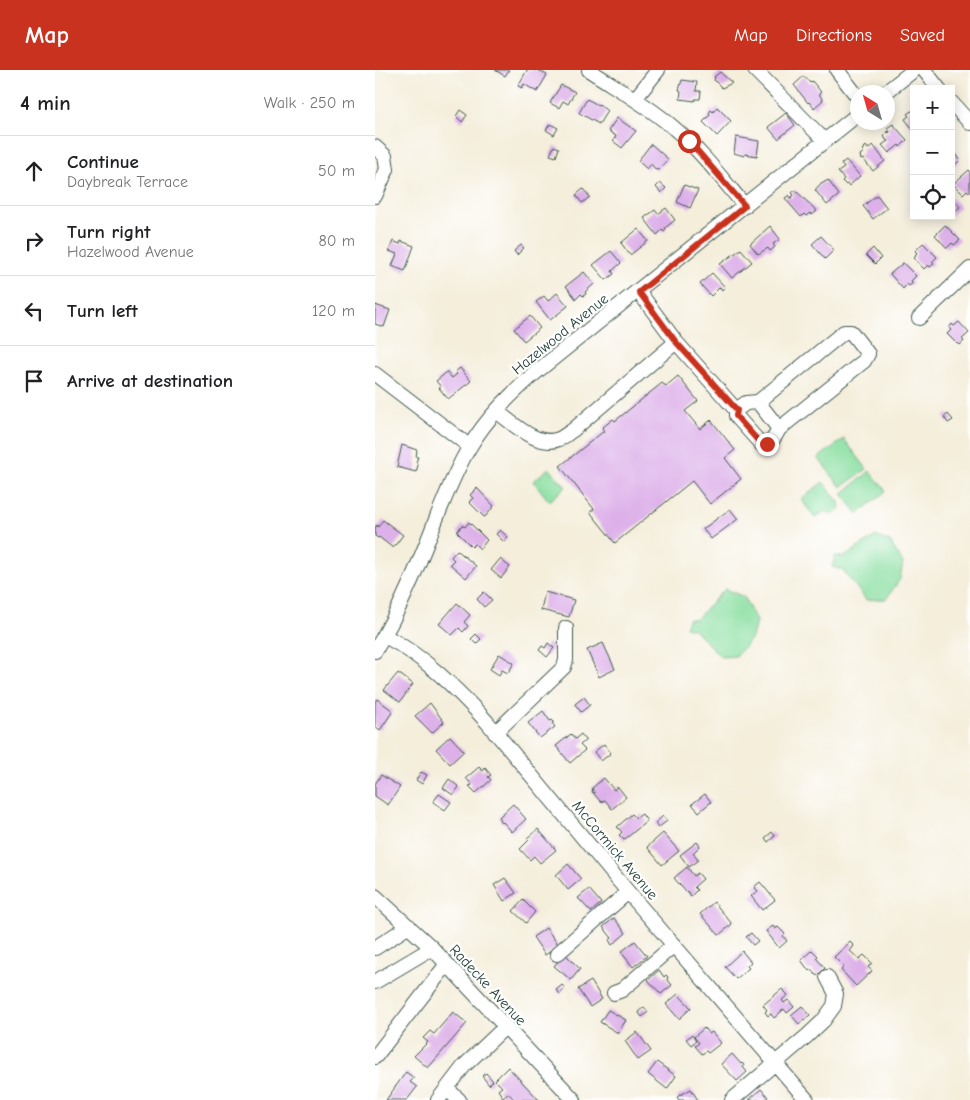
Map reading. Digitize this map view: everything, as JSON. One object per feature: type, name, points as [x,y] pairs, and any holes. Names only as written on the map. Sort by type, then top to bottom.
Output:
[{"type":"street","points":[[589,70],[658,114],[689,141],[745,206]]},
{"type":"street","points":[[635,100],[658,70]]},
{"type":"street","points":[[755,70],[825,141]]},
{"type":"street","points":[[837,70],[850,87]]},
{"type":"street","points":[[895,85],[914,70]]},
{"type":"street","points":[[924,70],[936,85]]},
{"type":"street","points":[[955,106],[970,123]]},
{"type":"street","name":"Hazelwood Avenue","points":[[375,652],[398,612],[448,490],[469,446],[496,411],[522,384],[540,369],[639,292],[850,121]]},
{"type":"street","points":[[375,147],[385,156],[387,169],[375,196]]},
{"type":"street","points":[[919,318],[970,269]]},
{"type":"street","points":[[639,292],[676,342],[737,410]]},
{"type":"street","points":[[844,332],[851,332],[868,354],[864,361],[779,429],[773,441],[767,444],[761,444],[736,416],[737,410],[746,404],[758,402],[844,332]]},
{"type":"street","points":[[496,411],[523,431],[537,438],[558,439],[573,430],[676,342]]},
{"type":"street","points":[[375,374],[469,446]]},
{"type":"street","points":[[758,402],[779,429]]},
{"type":"street","points":[[495,733],[564,667],[567,628]]},
{"type":"street","name":"McCormick Avenue","points":[[385,636],[403,646],[436,670],[463,696],[807,1100]]},
{"type":"street","points":[[557,954],[628,892]]},
{"type":"street","name":"Radecke Avenue","points":[[375,896],[432,948],[575,1100]]},
{"type":"street","points":[[375,948],[409,926]]},
{"type":"street","points":[[615,993],[622,990],[674,945]]},
{"type":"street","points":[[375,982],[432,948]]},
{"type":"street","points":[[375,1056],[447,964]]},
{"type":"street","points":[[732,1100],[823,1020],[834,1006],[836,994],[827,977]]},
{"type":"street","points":[[459,1100],[443,1094],[465,1066],[505,1027]]},
{"type":"green space","points":[[844,439],[867,469],[841,487],[818,458]]},
{"type":"green space","points":[[549,468],[566,487],[549,501],[533,481]]},
{"type":"green space","points":[[870,471],[886,491],[858,514],[842,494]]},
{"type":"green space","points":[[823,482],[839,502],[840,508],[834,514],[828,514],[825,511],[815,518],[801,499]]},
{"type":"green space","points":[[876,536],[890,542],[903,563],[900,579],[886,599],[866,600],[843,570],[832,567],[835,556],[844,557]]},
{"type":"green space","points":[[725,589],[744,597],[756,621],[752,638],[736,656],[721,657],[694,629],[685,627],[688,619],[696,619]]},
{"type":"building","points":[[495,70],[509,70],[505,76]]},
{"type":"building","points":[[527,70],[538,70],[547,75],[537,92],[524,84],[522,88],[518,86]]},
{"type":"building","points":[[720,72],[732,83],[722,88],[714,80],[714,77]]},
{"type":"building","points":[[804,76],[810,83],[812,81],[821,92],[819,94],[823,100],[814,108],[794,85]]},
{"type":"building","points":[[682,80],[697,82],[696,91],[701,91],[700,99],[695,99],[695,101],[680,99],[681,91],[679,90]]},
{"type":"building","points":[[561,85],[575,92],[568,104],[563,101],[559,108],[550,103]]},
{"type":"building","points":[[587,99],[599,104],[607,111],[599,124],[579,113]]},
{"type":"building","points":[[717,107],[731,121],[717,136],[703,122],[710,115],[711,110],[713,112]]},
{"type":"building","points":[[460,110],[467,115],[462,122],[456,116]]},
{"type":"building","points":[[910,112],[910,126],[905,119],[909,116],[907,114]]},
{"type":"building","points":[[786,113],[795,125],[778,139],[768,127]]},
{"type":"building","points":[[617,118],[636,131],[622,148],[613,141],[616,136],[608,131]]},
{"type":"building","points":[[550,124],[558,128],[554,135],[546,130]]},
{"type":"building","points":[[895,126],[907,140],[900,147],[899,145],[889,153],[882,145],[888,141],[884,136],[887,131],[888,133],[890,132],[888,130],[895,130]]},
{"type":"building","points":[[736,137],[759,141],[757,156],[745,154],[744,156],[734,153]]},
{"type":"building","points":[[651,144],[668,159],[658,170],[651,164],[647,169],[638,161]]},
{"type":"building","points":[[873,145],[885,161],[873,171],[863,159],[861,160],[860,155],[864,152],[862,150],[866,146],[868,149]]},
{"type":"building","points":[[554,146],[559,148],[556,157],[550,155]]},
{"type":"building","points":[[955,152],[960,160],[955,165]]},
{"type":"building","points":[[846,160],[860,176],[849,186],[842,181],[844,179],[838,172],[844,168],[841,164]]},
{"type":"building","points":[[970,171],[970,193],[967,190],[963,194],[955,186],[955,182]]},
{"type":"building","points":[[828,180],[839,195],[827,205],[815,190],[822,182]]},
{"type":"building","points":[[660,183],[666,188],[661,193],[656,187]]},
{"type":"building","points":[[684,185],[698,190],[690,208],[677,202]]},
{"type":"building","points":[[583,189],[590,197],[582,203],[576,195]]},
{"type":"building","points":[[795,190],[817,211],[812,215],[810,213],[806,216],[804,214],[801,217],[785,198],[789,195],[791,198]]},
{"type":"building","points":[[877,195],[887,208],[873,219],[863,206]]},
{"type":"building","points":[[955,201],[960,207],[955,211]]},
{"type":"building","points":[[666,208],[675,220],[665,228],[664,232],[662,230],[657,235],[644,218],[655,210],[658,214]]},
{"type":"building","points":[[945,225],[960,240],[954,245],[952,243],[947,248],[935,235]]},
{"type":"building","points":[[770,226],[780,239],[773,244],[775,247],[770,251],[768,248],[758,254],[750,244]]},
{"type":"building","points":[[638,229],[648,241],[630,255],[621,243]]},
{"type":"building","points":[[821,236],[834,250],[825,259],[812,244]]},
{"type":"building","points":[[393,241],[400,244],[401,241],[414,246],[405,271],[392,266],[397,254],[389,251]]},
{"type":"building","points":[[923,243],[937,257],[932,262],[934,264],[930,267],[928,265],[924,269],[914,258],[917,253],[915,251]]},
{"type":"building","points":[[521,245],[524,248],[517,255],[514,251]]},
{"type":"building","points":[[873,248],[881,258],[875,264],[866,255]]},
{"type":"building","points":[[741,249],[752,262],[732,278],[720,264]]},
{"type":"building","points":[[611,251],[621,263],[612,271],[614,274],[606,280],[593,265]]},
{"type":"building","points":[[903,263],[916,276],[911,281],[913,283],[909,286],[907,284],[903,289],[890,274]]},
{"type":"building","points":[[584,272],[594,284],[585,292],[586,294],[583,296],[581,294],[576,299],[566,286]]},
{"type":"building","points":[[712,273],[725,287],[722,290],[720,287],[711,296],[700,284]]},
{"type":"building","points":[[557,293],[568,306],[550,320],[536,302],[544,296],[548,301]]},
{"type":"building","points":[[375,305],[390,310],[384,327],[375,324]]},
{"type":"building","points":[[530,316],[540,328],[524,341],[514,329]]},
{"type":"building","points":[[959,322],[969,333],[962,339],[964,341],[960,345],[947,334],[951,330],[949,328],[952,324],[954,326]]},
{"type":"building","points":[[460,368],[471,381],[448,399],[436,381],[447,372],[452,378]]},
{"type":"building","points":[[678,376],[698,401],[685,411],[700,429],[711,420],[735,450],[725,458],[741,479],[710,504],[692,481],[615,543],[590,512],[594,509],[560,466],[604,431],[602,428],[613,419],[615,421],[662,383],[666,386]]},
{"type":"building","points":[[948,414],[953,420],[948,423],[944,417]]},
{"type":"building","points":[[402,445],[417,450],[416,457],[418,457],[416,462],[418,465],[416,472],[397,467]]},
{"type":"building","points":[[477,488],[494,506],[484,517],[469,502],[473,498],[470,495]]},
{"type":"building","points":[[730,509],[738,519],[711,539],[703,529]]},
{"type":"building","points":[[383,520],[403,535],[393,548],[375,536],[375,528]]},
{"type":"building","points":[[469,522],[487,540],[480,549],[475,544],[472,547],[457,532],[462,525],[465,527]]},
{"type":"building","points":[[500,530],[508,537],[504,542],[496,534]]},
{"type":"building","points":[[457,550],[476,566],[466,578],[450,564],[454,560],[451,557]]},
{"type":"building","points":[[500,559],[510,567],[501,578],[491,570]]},
{"type":"building","points":[[484,592],[492,600],[484,607],[477,599]]},
{"type":"building","points":[[545,592],[574,600],[569,617],[541,610]]},
{"type":"building","points":[[457,603],[470,615],[464,622],[468,626],[463,632],[459,628],[452,635],[439,624]]},
{"type":"building","points":[[476,634],[481,639],[476,644],[471,639]]},
{"type":"building","points":[[548,643],[554,648],[547,657],[539,650],[542,646],[545,648]]},
{"type":"building","points":[[603,643],[615,669],[599,677],[587,650]]},
{"type":"building","points":[[499,654],[514,663],[508,673],[502,670],[499,675],[490,669]]},
{"type":"building","points":[[398,673],[413,684],[400,702],[384,690]]},
{"type":"building","points":[[584,697],[590,705],[581,712],[575,704]]},
{"type":"building","points":[[377,699],[393,711],[380,730],[375,726],[375,702]]},
{"type":"building","points":[[430,703],[444,722],[432,733],[415,716]]},
{"type":"building","points":[[543,711],[550,721],[554,722],[552,723],[555,727],[540,738],[528,723]]},
{"type":"building","points":[[571,734],[575,739],[581,734],[586,740],[580,745],[585,750],[570,763],[556,746]]},
{"type":"building","points":[[450,736],[464,751],[450,764],[436,749]]},
{"type":"building","points":[[604,744],[611,753],[601,761],[594,752]]},
{"type":"building","points":[[479,767],[483,771],[485,768],[491,775],[488,777],[491,780],[476,793],[469,786],[472,785],[466,778]]},
{"type":"building","points":[[421,772],[427,775],[422,784],[416,780]]},
{"type":"building","points":[[381,775],[400,787],[388,805],[375,796],[375,784]]},
{"type":"building","points":[[604,778],[614,790],[618,787],[626,797],[612,809],[605,800],[601,802],[594,794],[595,792],[593,793],[592,791],[592,788]]},
{"type":"building","points":[[449,779],[459,787],[453,795],[443,788]]},
{"type":"building","points":[[439,794],[451,802],[445,810],[433,802]]},
{"type":"building","points":[[705,794],[711,802],[699,812],[692,804]]},
{"type":"building","points":[[513,804],[526,819],[512,832],[500,821],[499,817]]},
{"type":"building","points":[[632,814],[636,818],[642,814],[647,821],[624,840],[619,835],[622,832],[617,827]]},
{"type":"building","points":[[663,816],[667,821],[658,828],[655,823]]},
{"type":"building","points":[[538,829],[556,850],[540,863],[534,856],[530,860],[520,849],[529,840],[527,838]]},
{"type":"building","points":[[772,832],[775,836],[768,842],[765,838]]},
{"type":"building","points":[[663,833],[679,851],[662,865],[647,847]]},
{"type":"building","points":[[697,842],[700,846],[693,853],[698,860],[689,867],[680,855]]},
{"type":"building","points":[[568,864],[581,879],[568,890],[556,875]]},
{"type":"building","points":[[687,867],[694,876],[698,873],[703,879],[694,887],[697,890],[691,896],[674,878]]},
{"type":"building","points":[[505,878],[516,893],[504,901],[494,885]]},
{"type":"building","points":[[760,882],[775,900],[762,910],[751,896],[758,891],[754,887]]},
{"type":"building","points":[[589,889],[601,903],[591,912],[578,898]]},
{"type":"building","points":[[523,900],[535,912],[526,923],[513,911]]},
{"type":"building","points":[[714,902],[732,924],[719,935],[700,914]]},
{"type":"building","points":[[614,918],[626,933],[612,945],[609,940],[612,938],[603,927]]},
{"type":"building","points":[[773,926],[775,929],[778,927],[785,934],[783,936],[787,941],[779,948],[766,931]]},
{"type":"building","points":[[546,928],[559,946],[545,955],[533,937]]},
{"type":"building","points":[[751,933],[758,941],[753,945],[746,937]]},
{"type":"building","points":[[635,941],[647,956],[633,967],[621,952]]},
{"type":"building","points":[[850,942],[854,946],[850,951],[859,959],[864,955],[872,963],[868,967],[872,971],[856,986],[841,970],[844,967],[834,957]]},
{"type":"building","points":[[812,950],[825,968],[817,976],[811,969],[809,971],[801,960]]},
{"type":"building","points":[[742,951],[751,962],[747,966],[749,968],[736,979],[725,967]]},
{"type":"building","points":[[565,954],[580,969],[571,980],[554,966]]},
{"type":"building","points":[[659,970],[664,977],[666,975],[668,977],[667,979],[672,985],[661,994],[648,980]]},
{"type":"building","points":[[591,981],[602,999],[590,1007],[578,989]]},
{"type":"building","points":[[562,985],[565,988],[560,994],[556,990]]},
{"type":"building","points":[[782,989],[788,995],[782,1000],[784,1003],[788,1000],[794,1007],[787,1013],[784,1009],[774,1018],[771,1014],[768,1016],[765,1012],[767,1010],[763,1005]]},
{"type":"building","points":[[678,994],[691,1008],[679,1019],[666,1004]]},
{"type":"building","points":[[802,1006],[810,1015],[799,1024],[791,1015]]},
{"type":"building","points":[[644,1007],[648,1012],[642,1017],[638,1012]]},
{"type":"building","points":[[608,1010],[626,1020],[618,1033],[600,1022]]},
{"type":"building","points":[[453,1012],[467,1023],[428,1068],[414,1056],[428,1042],[423,1038],[430,1031],[434,1034]]},
{"type":"building","points":[[704,1028],[709,1034],[712,1032],[721,1043],[708,1053],[706,1051],[702,1054],[695,1046],[699,1043],[694,1037]]},
{"type":"building","points":[[637,1032],[651,1051],[638,1060],[625,1041]]},
{"type":"building","points":[[692,1035],[696,1041],[691,1045],[686,1039]]},
{"type":"building","points":[[732,1054],[744,1065],[743,1067],[747,1072],[737,1081],[721,1064]]},
{"type":"building","points":[[657,1062],[676,1076],[667,1089],[648,1074]]},
{"type":"building","points":[[508,1067],[539,1100],[515,1100],[508,1093],[502,1096],[498,1090],[502,1087],[495,1080]]},
{"type":"building","points":[[406,1072],[414,1078],[410,1082],[417,1087],[407,1100],[386,1100]]},
{"type":"building","points":[[486,1073],[493,1081],[489,1085],[482,1076]]},
{"type":"building","points":[[691,1089],[698,1100],[679,1100],[677,1097]]},
{"type":"building","points":[[761,1089],[768,1097],[764,1100],[749,1100]]},
{"type":"route","points":[[689,141],[745,206],[639,292],[676,342],[737,410],[736,416],[761,444],[767,444]]}]
